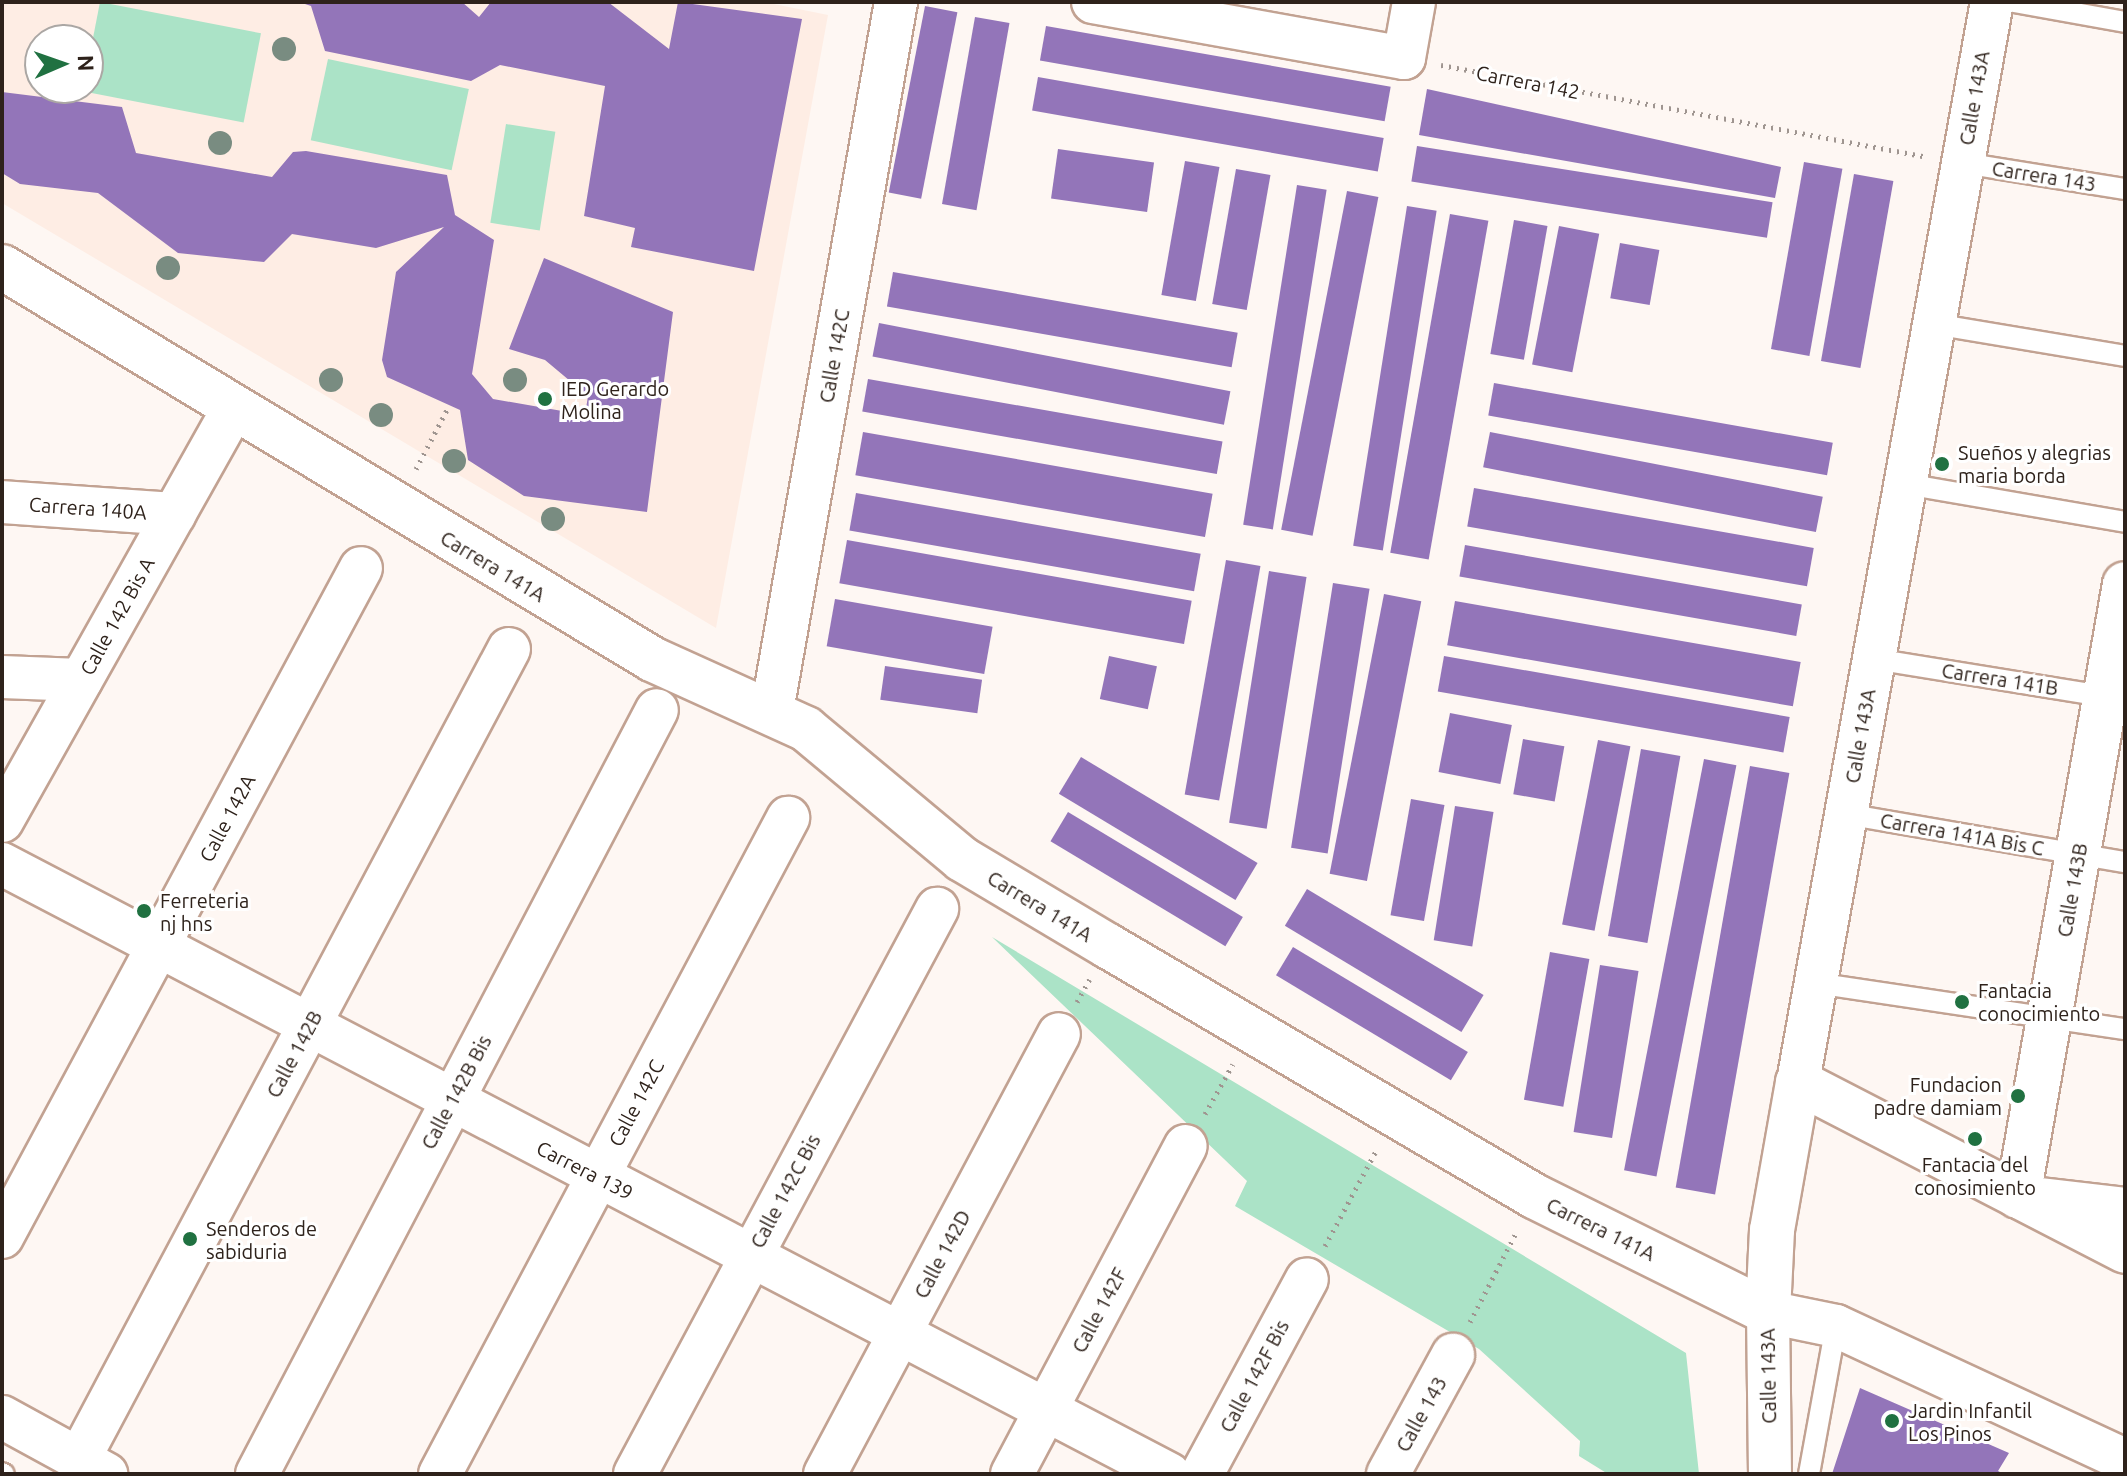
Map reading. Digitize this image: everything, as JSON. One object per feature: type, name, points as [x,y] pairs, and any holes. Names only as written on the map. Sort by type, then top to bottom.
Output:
[{"type":"street","name":"Calle 142C","points":[[772,711],[896,2]]},
{"type":"street","points":[[1093,2],[1404,58],[1414,2]]},
{"type":"street","name":"Calle 143A","points":[[1770,1474],[1768,1312],[1772,1230],[1992,2]]},
{"type":"street","name":"Carrera 141A","points":[[2,267],[233,410],[652,659],[772,711],[839,753],[962,859],[1534,1196],[1768,1312],[1836,1326],[2125,1460]]},
{"type":"street","name":"Calle 142 Bis A","points":[[2,821],[233,410]]},
{"type":"street","name":"Carrera 140A","points":[[2,502],[175,514]]},
{"type":"street","name":"Calle 142A","points":[[2,1237],[361,568]]},
{"type":"street","name":"Calle 143B","points":[[2018,1196],[2078,854],[2115,698],[2125,584]]},
{"type":"street","name":"Calle 142B","points":[[92,1467],[309,1027],[509,649]]},
{"type":"street","points":[[2,677],[81,680]]},
{"type":"street","name":"Calle 142B Bis","points":[[257,1474],[657,710]]},
{"type":"street","name":"Calle 142C","points":[[440,1474],[788,818]]},
{"type":"street","name":"Carrera 139","points":[[2,864],[157,949],[1169,1474]]},
{"type":"street","name":"Calle 142C Bis","points":[[635,1474],[937,909]]},
{"type":"street","name":"Calle 142D","points":[[825,1474],[1059,1034]]},
{"type":"street","points":[[1798,1082],[2125,1251]]},
{"type":"street","name":"Calle 142F","points":[[1012,1474],[1186,1146]]},
{"type":"street","points":[[2018,1196],[2125,1209]]},
{"type":"street","name":"Calle 142F Bis","points":[[1202,1474],[1307,1279]]},
{"type":"street","name":"Calle 143","points":[[1388,1474],[1453,1355]]},
{"type":"street","points":[[2,1417],[92,1467]]},
{"type":"lane","points":[[2014,2],[2125,22]]},
{"type":"lane","name":"Carrera 143","points":[[1963,163],[2125,189]]},
{"type":"lane","points":[[1934,324],[2125,356]]},
{"type":"lane","points":[[1906,484],[2125,522]]},
{"type":"lane","name":"Carrera 141B","points":[[1874,659],[2115,698]]},
{"type":"lane","name":"Carrera 141A Bis C","points":[[1846,814],[2125,862]]},
{"type":"lane","points":[[1816,983],[2125,1029]]},
{"type":"lane","points":[[1809,1474],[1836,1326]]},
{"type":"path","name":"Carrera 142","points":[[1404,58],[1963,163]]},
{"type":"path","points":[[416,469],[449,406]]},
{"type":"path","points":[[1059,1034],[1108,946]]},
{"type":"path","points":[[1186,1146],[1252,1031]]},
{"type":"path","points":[[1307,1279],[1395,1116]]},
{"type":"path","points":[[1453,1355],[1534,1196]]},
{"type":"shaded area","name":"IED Gerardo Molina","points":[[2,2],[764,2],[828,15],[716,628],[2,203]]},
{"type":"green space","points":[[100,2],[261,33],[244,123],[104,95],[104,24],[96,24]]},
{"type":"green space","points":[[328,59],[469,89],[452,170],[311,140]]},
{"type":"green space","points":[[506,124],[555,132],[540,231],[490,223]]},
{"type":"green space","points":[[992,937],[1686,1353],[1699,1474],[1608,1474],[1579,1456],[1580,1441],[1479,1349],[1235,1206],[1247,1181]]},
{"type":"building","points":[[299,2],[462,2],[479,17],[491,2],[608,2],[669,49],[678,2],[802,19],[754,271],[631,247],[635,228],[584,216],[605,86],[500,65],[471,81],[325,51],[311,6]]},
{"type":"building","points":[[925,6],[957,12],[921,199],[889,193]]},
{"type":"building","points":[[975,17],[1009,23],[976,210],[942,204]]},
{"type":"building","points":[[1046,26],[1391,87],[1385,121],[1040,60]]},
{"type":"building","points":[[1038,77],[1384,138],[1378,171],[1032,110]]},
{"type":"building","points":[[1427,89],[1781,167],[1775,198],[1419,135]]},
{"type":"building","points":[[2,92],[24,95],[24,104],[122,107],[136,153],[272,177],[293,152],[306,151],[447,175],[455,215],[494,240],[472,374],[493,399],[585,415],[588,396],[545,360],[509,349],[544,258],[673,312],[647,512],[524,496],[468,460],[460,410],[387,377],[382,360],[396,272],[444,227],[376,248],[292,234],[264,262],[178,253],[98,193],[20,184],[2,173]]},
{"type":"building","points":[[1417,146],[1773,202],[1767,238],[1411,182]]},
{"type":"building","points":[[1058,149],[1154,162],[1147,212],[1051,199]]},
{"type":"building","points":[[1185,161],[1219,167],[1196,301],[1161,295]]},
{"type":"building","points":[[1804,162],[1842,169],[1809,356],[1771,349]]},
{"type":"building","points":[[1236,169],[1270,175],[1247,310],[1212,304]]},
{"type":"building","points":[[1854,174],[1893,181],[1860,368],[1821,361]]},
{"type":"building","points":[[1297,185],[1327,190],[1273,529],[1243,525]]},
{"type":"building","points":[[1347,191],[1378,197],[1313,536],[1281,530]]},
{"type":"building","points":[[1407,206],[1437,211],[1383,550],[1353,546]]},
{"type":"building","points":[[1450,214],[1488,221],[1429,560],[1390,553]]},
{"type":"building","points":[[1514,220],[1547,226],[1524,360],[1490,354]]},
{"type":"building","points":[[1559,226],[1599,234],[1572,372],[1532,364]]},
{"type":"building","points":[[1620,243],[1659,250],[1650,305],[1610,298]]},
{"type":"building","points":[[893,272],[1238,333],[1232,367],[887,306]]},
{"type":"building","points":[[879,323],[1230,391],[1224,425],[873,356]]},
{"type":"building","points":[[868,379],[1223,442],[1217,474],[862,411]]},
{"type":"building","points":[[1494,383],[1833,443],[1827,475],[1488,415]]},
{"type":"building","points":[[863,432],[1213,494],[1205,537],[855,475]]},
{"type":"building","points":[[1490,432],[1823,497],[1816,532],[1483,467]]},
{"type":"building","points":[[1474,488],[1814,548],[1807,586],[1467,526]]},
{"type":"building","points":[[856,493],[1201,554],[1194,591],[849,530]]},
{"type":"building","points":[[847,540],[1192,601],[1184,644],[839,583]]},
{"type":"building","points":[[1465,545],[1802,604],[1796,636],[1459,577]]},
{"type":"building","points":[[1226,560],[1260,566],[1219,800],[1185,794]]},
{"type":"building","points":[[1269,571],[1307,577],[1267,829],[1229,823]]},
{"type":"building","points":[[1333,583],[1370,589],[1328,853],[1291,848]]},
{"type":"building","points":[[1384,594],[1421,601],[1367,881],[1330,874]]},
{"type":"building","points":[[835,599],[993,627],[984,674],[827,646]]},
{"type":"building","points":[[1455,601],[1801,662],[1793,706],[1447,645]]},
{"type":"building","points":[[1109,656],[1157,666],[1148,709],[1100,699]]},
{"type":"building","points":[[1444,656],[1790,717],[1783,752],[1438,691]]},
{"type":"building","points":[[885,666],[982,680],[977,713],[880,700]]},
{"type":"building","points":[[1450,713],[1512,725],[1500,784],[1439,772]]},
{"type":"building","points":[[1523,739],[1564,746],[1555,801],[1513,794]]},
{"type":"building","points":[[1598,740],[1630,746],[1595,931],[1562,925]]},
{"type":"building","points":[[1641,749],[1680,756],[1647,943],[1608,936]]},
{"type":"building","points":[[1081,757],[1258,863],[1235,900],[1059,794]]},
{"type":"building","points":[[1704,759],[1736,765],[1656,1177],[1624,1170]]},
{"type":"building","points":[[1750,766],[1789,773],[1715,1194],[1676,1187]]},
{"type":"building","points":[[1411,799],[1444,805],[1424,921],[1391,915]]},
{"type":"building","points":[[1455,806],[1494,812],[1472,946],[1434,940]]},
{"type":"building","points":[[1068,812],[1243,917],[1225,946],[1050,841]]},
{"type":"building","points":[[1307,889],[1484,995],[1461,1032],[1285,926]]},
{"type":"building","points":[[1293,947],[1468,1052],[1451,1080],[1276,975]]},
{"type":"building","points":[[1550,952],[1589,959],[1563,1107],[1524,1100]]},
{"type":"building","points":[[1600,965],[1639,971],[1612,1138],[1574,1132]]},
{"type":"building","name":"Jardin Infantil Los Pinos","points":[[1860,1388],[2009,1453],[1998,1471],[2004,1474],[1832,1474]]},
{"type":"place","name":"IED Gerardo Molina","points":[[545,399]]},
{"type":"place","name":"Sueños y alegrias maria borda","points":[[1942,464]]},
{"type":"place","name":"Ferreteria nj hns","points":[[144,911]]},
{"type":"place","name":"Fantacia conocimiento","points":[[1962,1002]]},
{"type":"place","name":"Fundacion padre damiam","points":[[2018,1096]]},
{"type":"place","name":"Fantacia del conosimiento","points":[[1975,1139]]},
{"type":"place","name":"Senderos de sabiduria","points":[[190,1239]]},
{"type":"place","name":"Jardin Infantil Los Pinos","points":[[1892,1421]]}]
